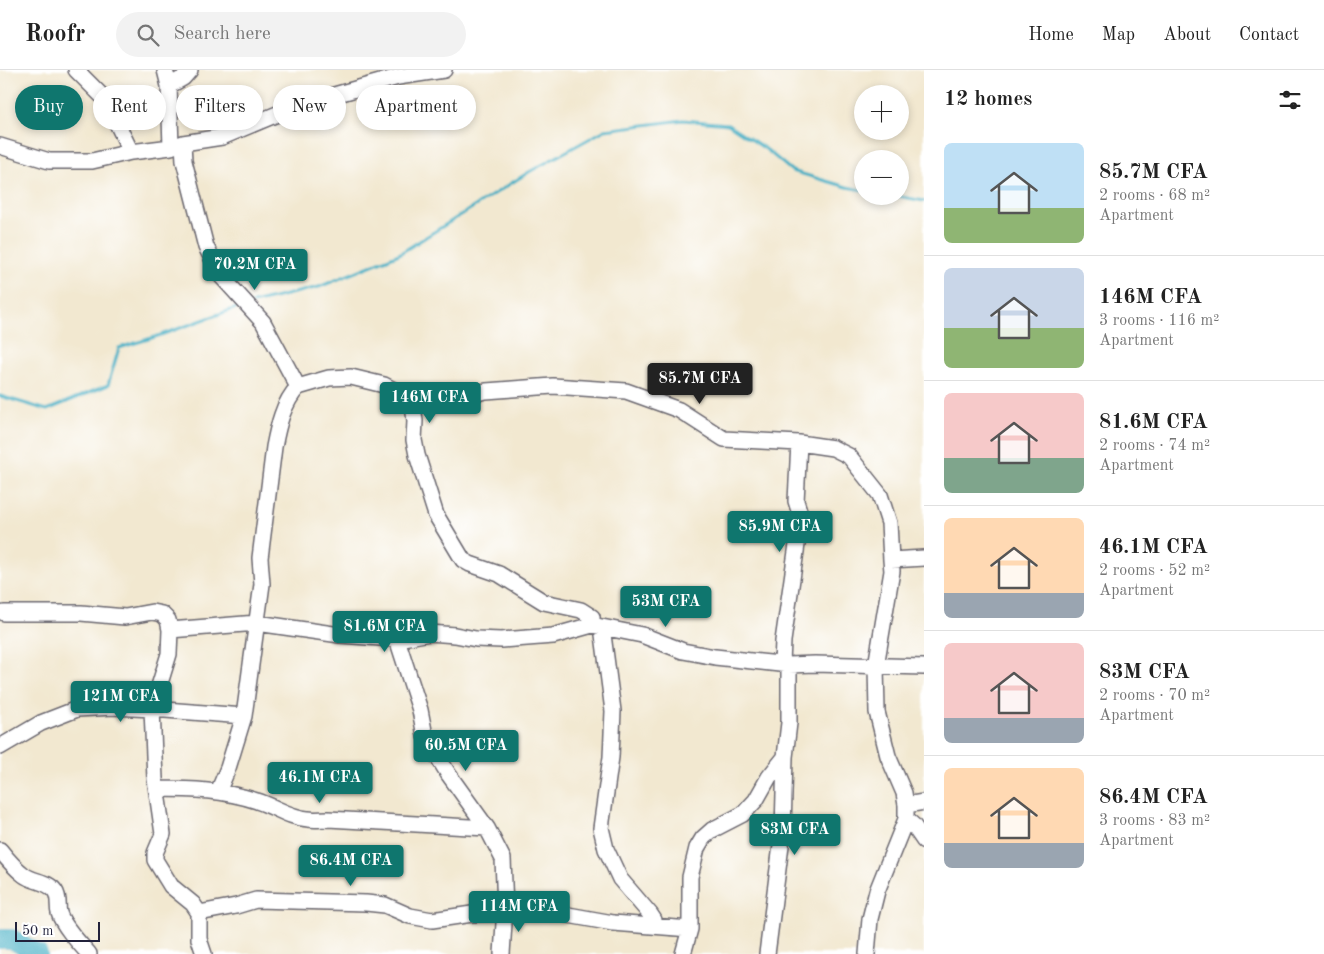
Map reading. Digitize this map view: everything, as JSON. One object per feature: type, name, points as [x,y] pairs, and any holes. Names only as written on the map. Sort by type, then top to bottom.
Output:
[{"type":"street","points":[[76,70],[105,99],[131,152]]},
{"type":"street","points":[[164,70],[169,86],[177,145],[184,162],[206,247],[222,277],[263,322],[298,387]]},
{"type":"street","points":[[169,86],[183,78],[190,70]]},
{"type":"street","points":[[0,146],[49,161],[92,161],[131,152],[222,137],[299,105],[398,77],[444,70]]},
{"type":"street","points":[[218,792],[228,768],[244,716],[262,584],[260,558],[263,525],[274,447],[289,396],[298,387],[329,378],[351,376],[384,385],[403,395],[413,405],[416,421],[414,440],[417,455],[436,515],[459,556],[470,564],[499,574],[544,602],[582,610],[592,617],[597,626],[613,711],[611,757],[601,828],[606,849],[620,879],[650,914],[654,920],[654,925]]},
{"type":"street","points":[[413,405],[446,395],[554,386],[626,391],[679,410],[724,439],[799,443],[833,448],[849,456],[880,496],[888,523],[892,571],[876,666],[877,712],[888,756],[904,793],[906,812],[924,841]]},
{"type":"street","points":[[767,954],[783,830],[785,757],[789,723],[783,641],[801,517],[796,501],[799,443]]},
{"type":"street","points":[[891,560],[924,558]]},
{"type":"street","points":[[4,614],[81,613],[125,617],[152,612],[162,614],[168,620],[170,630],[169,654],[152,709],[157,789],[163,834],[155,853],[155,860],[171,886],[193,904],[198,913],[199,939],[204,954]]},
{"type":"street","points":[[170,630],[257,623],[340,635],[397,639],[430,633],[501,640],[554,636],[597,626],[642,635],[683,651],[715,657],[786,665],[924,667]]},
{"type":"street","points":[[397,639],[420,710],[425,736],[449,775],[487,828],[503,859],[505,911],[502,954]]},
{"type":"street","points":[[0,747],[41,723],[77,709],[114,707],[244,716]]},
{"type":"street","points":[[684,954],[690,929],[690,877],[697,848],[703,838],[712,830],[744,814],[756,800],[769,777],[785,757]]},
{"type":"street","points":[[157,789],[218,792],[258,801],[297,817],[308,819],[487,828]]},
{"type":"street","points":[[867,954],[870,920],[877,891],[906,812],[924,802]]},
{"type":"street","points":[[0,850],[25,875],[49,885],[54,890],[58,899],[59,914],[88,954]]},
{"type":"street","points":[[198,913],[256,900],[366,903],[386,906],[410,916],[432,920],[472,914],[540,910],[613,923],[690,929]]},
{"type":"waterway","points":[[253,303],[319,287],[399,254],[529,172],[605,130],[683,120],[728,124],[767,150],[792,171],[854,188]]},
{"type":"waterway","points":[[909,198],[924,201]]},
{"type":"waterway","points":[[0,396],[47,410],[108,385],[119,348],[242,306]]},
{"type":"waterway","points":[[0,939],[12,939],[38,954]]}]
